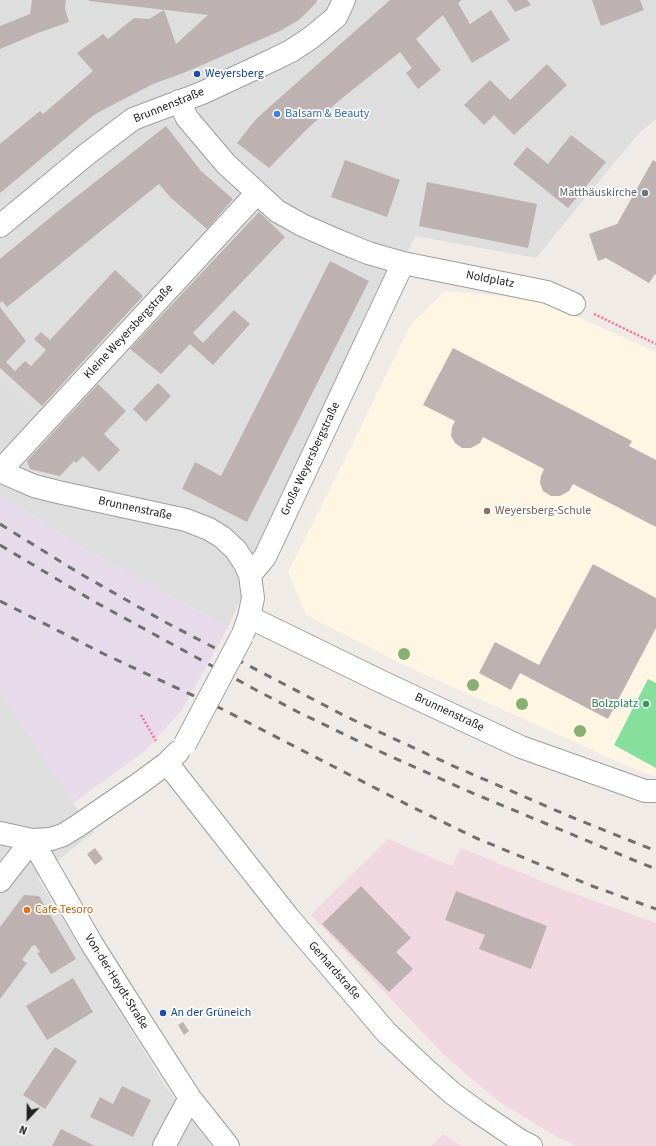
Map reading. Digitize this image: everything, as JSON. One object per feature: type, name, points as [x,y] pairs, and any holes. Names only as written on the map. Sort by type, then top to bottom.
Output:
[{"type":"street","name":"Brunnenstraße","points":[[0,226],[133,119],[202,93],[291,51],[312,37],[336,17],[344,0]]},
{"type":"street","points":[[179,101],[186,118],[226,164],[278,211],[302,225],[334,239],[368,253],[403,263]]},
{"type":"street","name":"Kleine Weyersbergstraße","points":[[0,471],[257,193]]},
{"type":"street","name":"Noldplatz","points":[[403,263],[547,292],[574,304]]},
{"type":"street","name":"Große Weyersbergstraße","points":[[250,575],[265,557],[403,263]]},
{"type":"street","name":"Brunnenstraße","points":[[0,471],[34,486],[186,520],[209,528],[236,550],[250,575]]},
{"type":"street","points":[[0,833],[32,840],[51,839],[63,835],[122,796],[167,763],[185,744],[246,627],[253,598],[250,575]]},
{"type":"street","name":"Brunnenstraße","points":[[246,627],[380,681],[521,747],[645,790],[656,791]]},
{"type":"street","name":"Gerhardstraße","points":[[167,763],[289,918],[386,1032],[423,1068],[452,1093],[524,1144]]},
{"type":"street","points":[[0,881],[32,840]]},
{"type":"street","name":"Von-der-Heydt-Straße","points":[[32,840],[92,944],[140,1020],[190,1098],[228,1146]]},
{"type":"street","points":[[164,1146],[190,1098]]},
{"type":"path","points":[[574,304],[656,344]]},
{"type":"path","points":[[141,715],[157,743]]},
{"type":"shaded area","points":[[0,0],[656,0],[656,119],[638,134],[536,258],[415,236],[260,555],[228,627],[92,553],[0,495]]},
{"type":"shaded area","name":"Weyersberg-Schule","points":[[445,291],[537,299],[656,352],[656,776],[646,774],[404,665],[306,615],[288,572],[411,324]]},
{"type":"shaded area","points":[[0,381],[35,414],[1,452],[0,452]]},
{"type":"shaded area","points":[[0,495],[92,553],[228,627],[182,710],[145,751],[73,803],[0,692]]},
{"type":"shaded area","points":[[0,692],[73,803],[94,832],[37,877],[166,1087],[212,1146],[0,1146]]},
{"type":"shaded area","points":[[388,839],[452,866],[461,848],[564,890],[656,923],[656,1146],[577,1146],[559,1138],[498,1101],[444,1055],[311,915]]},
{"type":"shaded area","points":[[443,1134],[462,1146],[432,1146]]},
{"type":"green space","name":"Bolzplatz","points":[[648,679],[656,683],[656,768],[614,745]]},
{"type":"building","points":[[32,0],[66,0],[65,9],[69,22],[0,49],[0,26],[30,14]]},
{"type":"building","points":[[89,0],[317,0],[316,3],[299,20],[280,31],[186,72],[153,84],[99,112],[0,193],[0,144],[40,111],[43,114],[93,71],[77,53],[103,34],[108,39],[134,18],[149,19],[164,10],[176,44],[208,15]]},
{"type":"building","points":[[390,0],[462,0],[458,3],[470,24],[491,10],[510,40],[472,63],[443,15],[416,39],[441,70],[418,89],[406,73],[412,68],[400,52],[341,99],[307,129],[269,168],[237,143],[257,118]]},
{"type":"building","points":[[507,0],[527,0],[531,5],[515,12]]},
{"type":"building","points":[[592,0],[640,0],[644,10],[601,26]]},
{"type":"building","points":[[547,64],[567,85],[514,135],[494,115],[484,125],[464,105],[490,80],[510,100]]},
{"type":"building","points":[[166,126],[201,171],[233,199],[207,229],[171,198],[159,184],[7,307],[2,301],[0,303],[0,259]]},
{"type":"building","points":[[571,135],[606,162],[568,208],[513,164],[527,147],[548,164]]},
{"type":"building","points":[[345,160],[400,180],[387,217],[331,197]]},
{"type":"building","name":"Matthäuskirche","points":[[653,160],[656,162],[656,275],[655,274],[649,283],[606,258],[598,261],[589,234],[617,224]]},
{"type":"building","points":[[427,182],[537,204],[528,248],[419,226]]},
{"type":"building","points":[[259,212],[285,237],[193,333],[203,343],[234,310],[250,324],[213,365],[190,344],[161,374],[130,349]]},
{"type":"building","points":[[330,261],[369,281],[247,522],[182,489],[195,462],[221,476]]},
{"type":"building","points":[[115,270],[143,296],[42,406],[0,368],[0,307],[26,341],[6,362],[15,371],[25,361],[31,366],[46,350],[34,339],[41,332],[50,340]]},
{"type":"building","points":[[453,348],[632,441],[629,446],[656,460],[656,527],[573,484],[569,491],[560,496],[551,496],[543,491],[540,483],[544,469],[483,437],[480,443],[471,448],[462,448],[455,443],[451,436],[452,427],[455,421],[423,405]]},
{"type":"building","points":[[158,383],[171,396],[146,422],[133,409]]},
{"type":"building","points":[[98,384],[126,411],[104,434],[120,450],[99,472],[83,456],[76,463],[74,461],[60,476],[30,469],[27,461]]},
{"type":"building","points":[[593,564],[656,598],[656,628],[608,719],[520,673],[511,690],[479,673],[495,642],[539,665]]},
{"type":"building","points":[[95,848],[103,859],[95,865],[87,854]]},
{"type":"building","points":[[361,886],[411,938],[396,952],[413,969],[389,992],[322,924]]},
{"type":"building","points":[[456,891],[547,926],[531,969],[479,949],[485,935],[445,920]]},
{"type":"building","points":[[24,895],[39,896],[76,959],[51,974],[37,953],[40,952],[35,945],[32,946],[22,960],[27,963],[0,999],[0,927]]},
{"type":"building","points":[[73,978],[93,1012],[47,1040],[26,1006]]},
{"type":"building","points":[[183,1022],[189,1031],[184,1035],[178,1025]]},
{"type":"building","points":[[55,1047],[77,1061],[45,1109],[23,1095]]},
{"type":"building","points":[[122,1086],[151,1100],[133,1137],[90,1117],[100,1097],[113,1104]]},
{"type":"building","points":[[61,1129],[95,1146],[52,1146]]},
{"type":"railway","points":[[0,524],[79,573],[165,622],[347,717],[451,765],[569,816],[656,851]]},
{"type":"railway","points":[[0,545],[95,602],[298,712],[381,752],[470,792],[656,869]]},
{"type":"railway","points":[[0,601],[104,654],[222,709],[410,806],[476,838],[592,886],[656,909]]},
{"type":"place","name":"Weyersberg","points":[[197,74]]},
{"type":"place","name":"Balsam & Beauty","points":[[277,114]]},
{"type":"place","name":"Matthäuskirche","points":[[645,193]]},
{"type":"place","name":"Weyersberg-Schule","points":[[487,511]]},
{"type":"place","name":"Bolzplatz","points":[[646,704]]},
{"type":"place","name":"Cafe Tesoro","points":[[27,910]]},
{"type":"place","name":"An der Grüneich","points":[[163,1013]]}]
